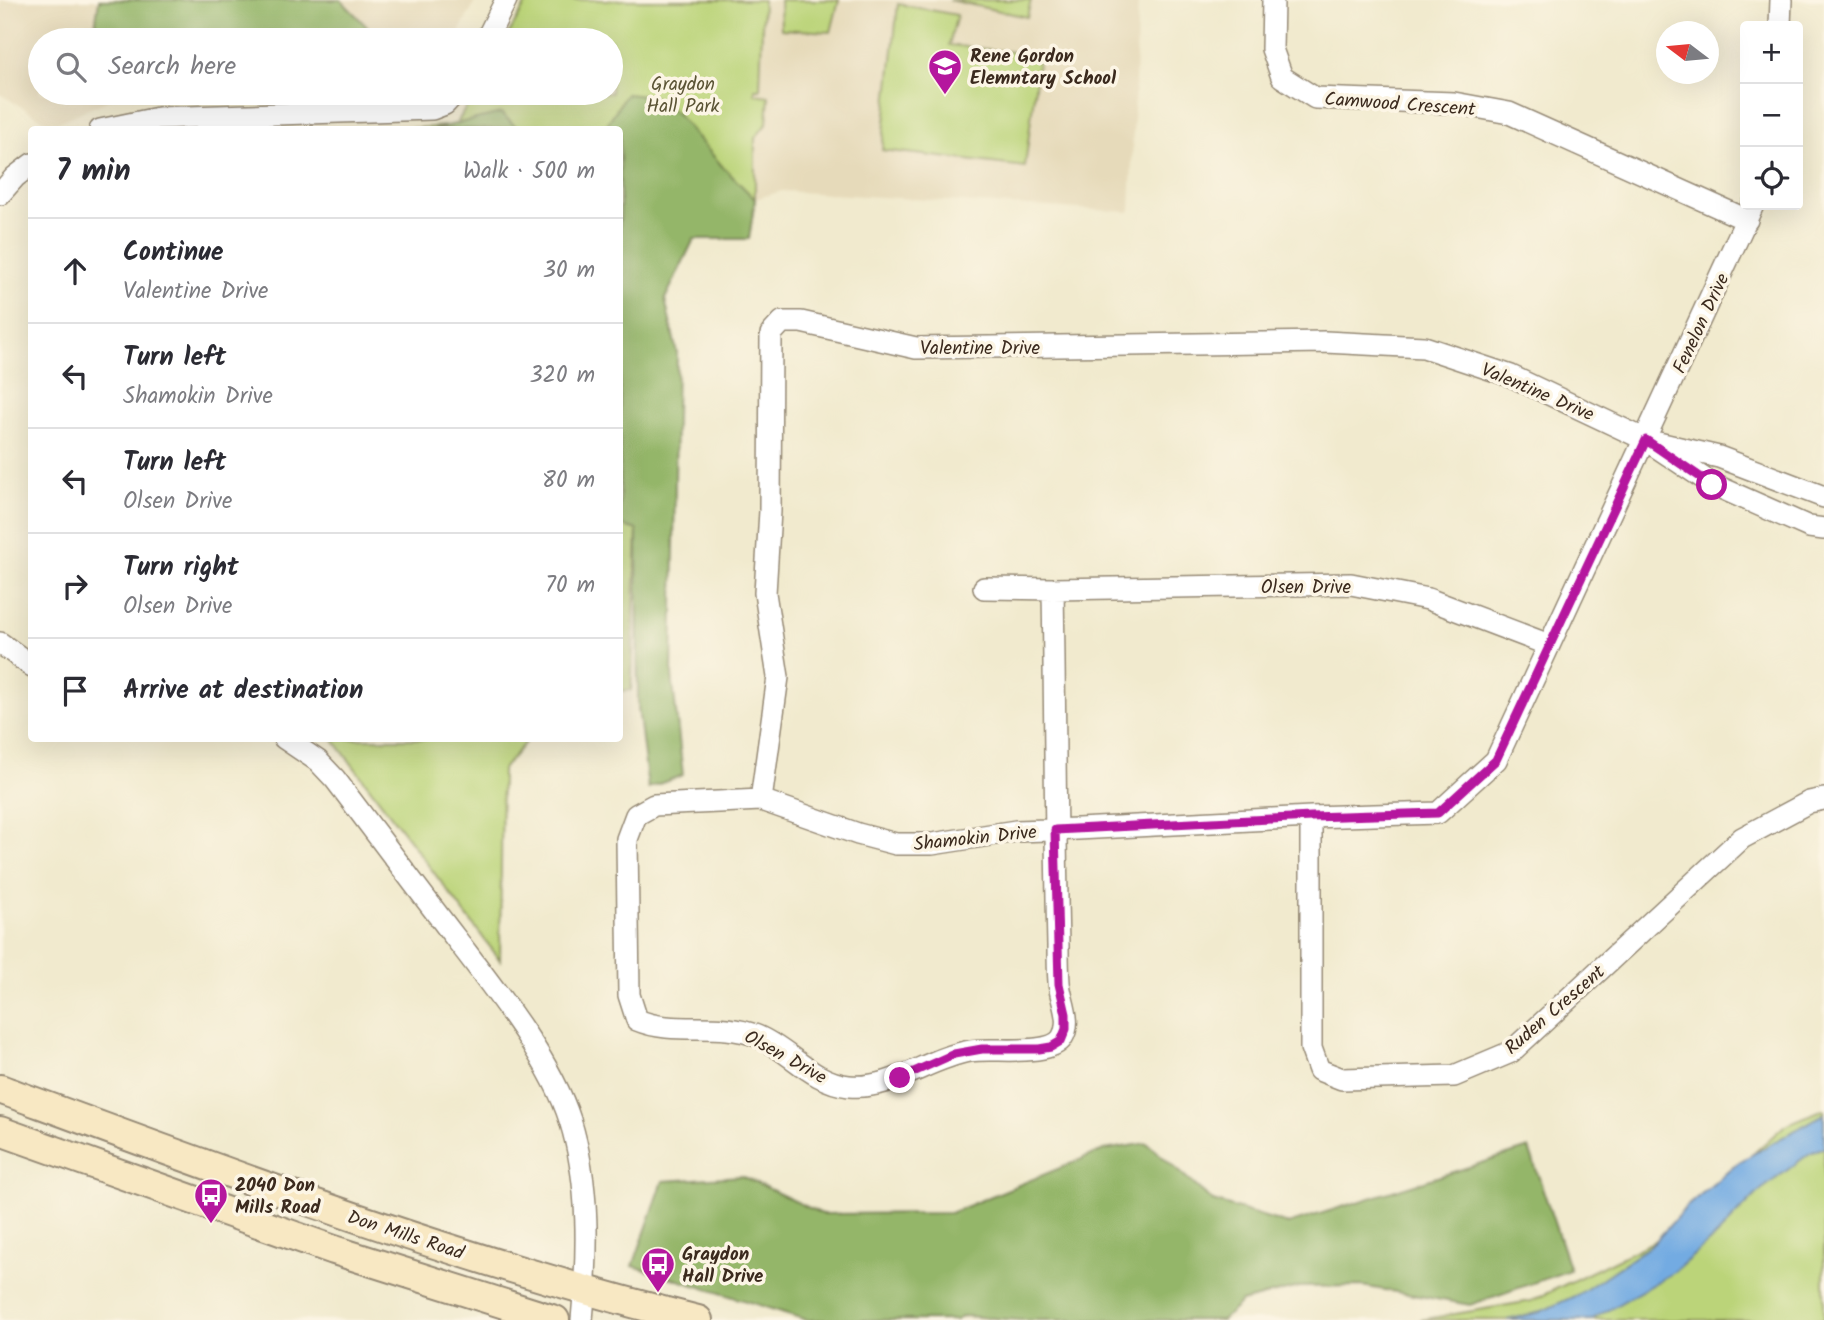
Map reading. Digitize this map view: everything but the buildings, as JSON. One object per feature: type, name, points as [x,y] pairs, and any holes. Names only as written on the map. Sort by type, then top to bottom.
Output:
[{"type":"main road","name":"Don Mills Road","points":[[0,1089],[339,1212],[585,1291],[698,1320]]},
{"type":"main road","name":"Don Mills Road","points":[[0,1131],[334,1250],[555,1320]]},
{"type":"street","points":[[492,28],[506,0]]},
{"type":"street","name":"Camwood Crescent","points":[[1273,0],[1272,49],[1282,77],[1315,97],[1454,103],[1509,113],[1750,212]]},
{"type":"street","points":[[1780,21],[1782,0]]},
{"type":"street","points":[[119,126],[158,118],[432,109],[442,105]]},
{"type":"street","points":[[0,194],[28,167]]},
{"type":"street","name":"Fenelon Drive","points":[[1646,440],[1750,212]]},
{"type":"street","name":"Valentine Drive","points":[[761,800],[778,677],[765,593],[770,511],[771,334],[782,322],[801,323],[916,348],[1325,342],[1424,347],[1511,376],[1646,440],[1712,485],[1809,527],[1824,529]]},
{"type":"street","name":"Valentine Drive","points":[[1646,440],[1719,457],[1824,496]]},
{"type":"street","name":"Shamokin Drive","points":[[636,815],[654,805],[761,800],[896,845],[932,844],[1016,831],[1438,813],[1496,760],[1646,440]]},
{"type":"street","name":"Olsen Drive","points":[[984,587],[1053,589],[1351,584],[1428,600],[1549,645]]},
{"type":"street","name":"Olsen Drive","points":[[636,815],[627,839],[629,995],[637,1020],[652,1026],[730,1027],[758,1036],[825,1080],[866,1087],[900,1078],[954,1054],[982,1049],[1051,1047],[1061,1041],[1066,1029],[1066,1014],[1059,984],[1053,589]]},
{"type":"street","points":[[0,643],[28,663]]},
{"type":"street","points":[[290,742],[318,761],[335,779],[500,997],[552,1078],[569,1118],[580,1163],[586,1216],[582,1320]]},
{"type":"street","name":"Ruden Crescent","points":[[1311,817],[1311,1048],[1319,1070],[1342,1079],[1454,1076],[1511,1052],[1742,838],[1809,802],[1824,799]]},
{"type":"shaded area","points":[[0,0],[476,0],[461,28],[28,28],[28,105],[98,105],[52,125],[0,94]]},
{"type":"shaded area","name":"Rene Gordon Elemntary School","points":[[755,0],[1138,0],[1130,212],[782,191],[755,199]]},
{"type":"green space","points":[[99,0],[341,0],[368,28],[95,28]]},
{"type":"green space","name":"Graydon Hall Park","points":[[528,0],[763,0],[760,89],[755,89],[755,94],[769,96],[767,123],[755,138],[755,199],[752,217],[648,225],[631,690],[623,691],[623,126],[443,126],[456,125],[467,105],[623,105],[623,28],[512,28]]},
{"type":"green space","points":[[780,0],[839,0],[831,32],[781,29]]},
{"type":"green space","points":[[949,0],[1031,0],[1027,17]]},
{"type":"green space","points":[[898,4],[957,15],[949,45],[1039,55],[1025,167],[882,150]]},
{"type":"green space","points":[[626,94],[655,97],[677,114],[755,199],[749,239],[694,239],[665,299],[677,353],[672,675],[683,775],[648,788],[638,708],[637,530],[623,526],[623,126],[606,126],[619,105],[623,105]]},
{"type":"green space","points":[[501,113],[516,126],[447,126]]},
{"type":"green space","points":[[335,742],[525,742],[502,770],[500,960]]},
{"type":"green space","points":[[1824,1109],[1824,1320],[1420,1320],[1531,1301],[1659,1239],[1785,1125]]},
{"type":"green space","points":[[1147,1143],[1213,1201],[1288,1224],[1529,1148],[1570,1270],[1470,1305],[1362,1286],[1298,1287],[1242,1302],[1222,1320],[1020,1320],[963,1316],[956,1320],[807,1320],[633,1266],[663,1181],[742,1176],[822,1214],[950,1213],[1104,1150]]},
{"type":"water","points":[[1824,1114],[1824,1147],[1810,1153],[1761,1190],[1717,1235],[1674,1272],[1591,1320],[1507,1320],[1540,1312],[1579,1294],[1653,1244],[1686,1207],[1739,1162]]},
{"type":"place","name":"Rene Gordon Elemntary School","points":[[945,96]]},
{"type":"place","name":"2040 Don Mills Road","points":[[211,1225]]},
{"type":"place","name":"Graydon Hall Drive","points":[[658,1294]]},
{"type":"route","points":[[900,1078],[954,1054],[982,1049],[1039,1049],[1051,1047],[1061,1041],[1066,1029],[1066,1014],[1059,984],[1055,830],[1438,813],[1496,760],[1646,440],[1712,485]]}]
